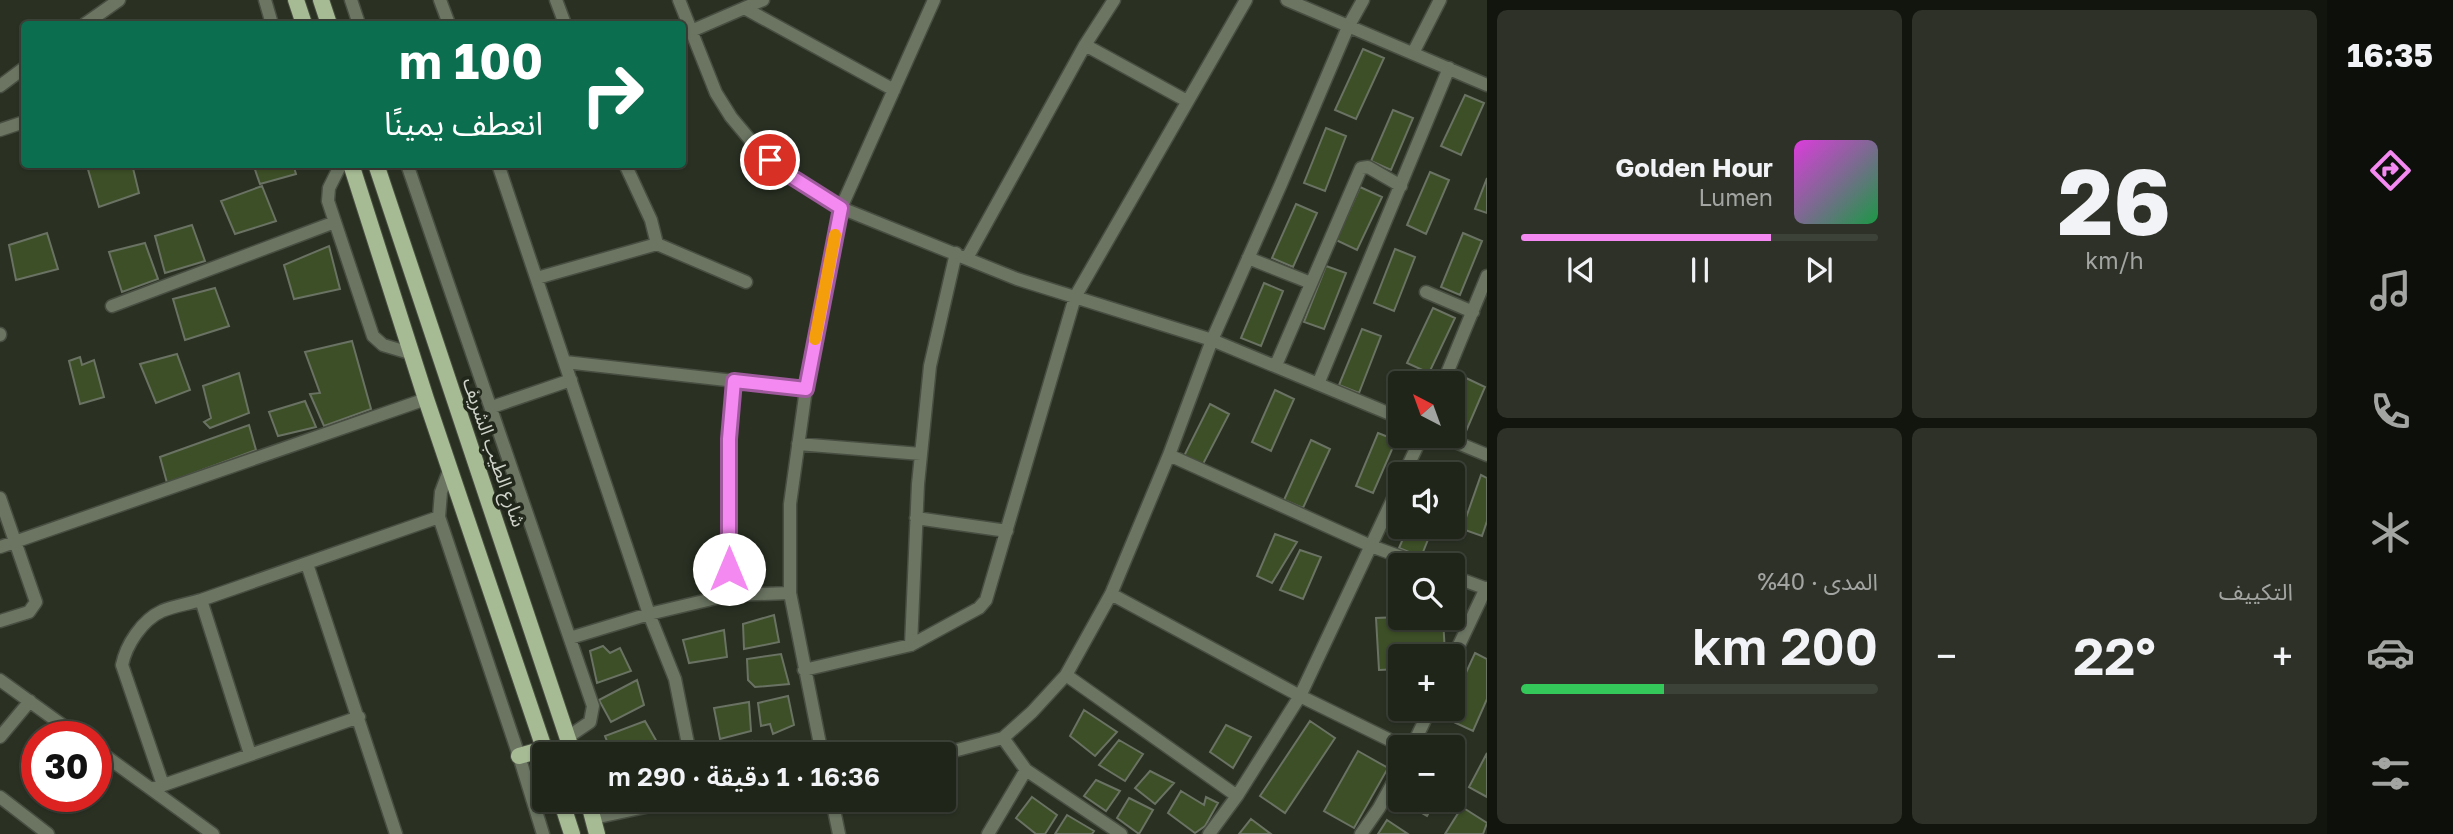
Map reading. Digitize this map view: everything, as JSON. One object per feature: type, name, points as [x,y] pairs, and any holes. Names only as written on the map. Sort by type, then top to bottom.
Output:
[{"type":"main road","points":[[296,0],[303,21]]},
{"type":"main road","points":[[321,0],[328,21]]},
{"type":"main road","points":[[352,168],[484,577],[542,742]]},
{"type":"main road","name":"شارع الطيب الشريف","points":[[377,168],[569,742]]},
{"type":"main road","points":[[484,577],[497,582],[506,577],[512,569]]},
{"type":"main road","points":[[501,626],[509,610],[519,611],[527,616]]},
{"type":"main road","points":[[519,756],[532,754]]},
{"type":"main road","points":[[565,812],[572,834]]},
{"type":"street","points":[[89,21],[119,0]]},
{"type":"street","points":[[265,0],[271,21]]},
{"type":"street","points":[[351,0],[358,21]]},
{"type":"street","points":[[440,0],[448,21]]},
{"type":"street","points":[[556,0],[564,21]]},
{"type":"street","points":[[679,0],[684,21]]},
{"type":"street","points":[[763,0],[687,33],[716,93],[732,117],[757,148],[784,172],[841,208],[1017,279],[1212,340],[1388,413]]},
{"type":"street","points":[[819,742],[790,593],[790,503],[806,389],[841,208],[934,0]]},
{"type":"street","points":[[911,645],[916,518],[930,366],[961,256],[1114,0]]},
{"type":"street","points":[[804,670],[911,645],[979,608],[986,600],[1075,297],[1246,0]]},
{"type":"street","points":[[1287,0],[1487,85]]},
{"type":"street","points":[[956,751],[1003,738],[1032,712],[1066,675],[1111,594],[1169,455],[1212,340],[1348,27],[1363,0]]},
{"type":"street","points":[[1413,53],[1440,0]]},
{"type":"street","points":[[746,9],[894,90]]},
{"type":"street","points":[[1086,45],[1187,101]]},
{"type":"street","points":[[1318,384],[1450,68]]},
{"type":"street","points":[[0,86],[21,70]]},
{"type":"street","points":[[0,130],[21,123]]},
{"type":"street","points":[[1276,365],[1361,168],[1368,167],[1401,186]]},
{"type":"street","points":[[339,168],[328,193],[373,336],[383,345],[413,354]]},
{"type":"street","points":[[408,168],[593,706],[590,722],[568,737]]},
{"type":"street","points":[[499,168],[649,614],[675,679],[688,742]]},
{"type":"street","points":[[627,168],[651,220],[657,244]]},
{"type":"street","points":[[113,306],[335,222]]},
{"type":"street","points":[[537,278],[657,244],[746,282]]},
{"type":"street","points":[[1248,258],[1311,283]]},
{"type":"street","points":[[1448,371],[1487,276]]},
{"type":"street","points":[[1426,292],[1473,312]]},
{"type":"street","points":[[565,362],[806,389]]},
{"type":"street","points":[[492,407],[571,380]]},
{"type":"street","points":[[729,595],[729,439],[734,381]]},
{"type":"street","points":[[0,547],[426,399]]},
{"type":"street","points":[[799,444],[921,454]]},
{"type":"street","points":[[1465,446],[1487,455]]},
{"type":"street","points":[[1169,455],[1390,553]]},
{"type":"street","points":[[450,468],[441,492],[439,517],[543,834]]},
{"type":"street","points":[[0,498],[36,602],[29,612],[0,621]]},
{"type":"street","points":[[1209,834],[1237,796],[1300,695],[1388,510]]},
{"type":"street","points":[[157,787],[122,665],[124,652],[150,618],[162,611],[201,600],[439,517]]},
{"type":"street","points":[[916,518],[1007,531]]},
{"type":"street","points":[[307,564],[396,834]]},
{"type":"street","points":[[1460,644],[1486,589],[1465,581]]},
{"type":"street","points":[[570,638],[649,614],[729,595],[790,593]]},
{"type":"street","points":[[1111,594],[1388,739]]},
{"type":"street","points":[[201,600],[250,754]]},
{"type":"street","points":[[1066,675],[1237,796]]},
{"type":"street","points":[[0,680],[57,721]]},
{"type":"street","points":[[0,737],[30,701]]},
{"type":"street","points":[[157,787],[359,717]]},
{"type":"street","points":[[1003,738],[1026,770],[1121,834]]},
{"type":"street","points":[[112,759],[157,787],[213,834]]},
{"type":"street","points":[[988,834],[1026,770]]},
{"type":"street","points":[[1361,834],[1388,790]]},
{"type":"street","points":[[0,797],[48,834]]},
{"type":"street","points":[[595,826],[640,812]]},
{"type":"street","points":[[834,812],[839,834]]},
{"type":"building","points":[[1363,49],[1384,58],[1356,119],[1335,110]]},
{"type":"building","points":[[1465,95],[1484,103],[1461,155],[1441,146]]},
{"type":"building","points":[[1393,110],[1413,118],[1391,170],[1371,161]]},
{"type":"building","points":[[1326,128],[1346,136],[1325,191],[1304,183]]},
{"type":"building","points":[[88,168],[133,168],[139,193],[99,207]]},
{"type":"building","points":[[254,168],[294,168],[296,174],[260,184]]},
{"type":"building","points":[[1430,172],[1449,180],[1426,234],[1407,225]]},
{"type":"building","points":[[1487,178],[1487,213],[1475,209]]},
{"type":"building","points":[[262,186],[276,221],[235,234],[221,201]]},
{"type":"building","points":[[1360,187],[1382,197],[1357,250],[1336,240]]},
{"type":"building","points":[[1296,204],[1317,213],[1293,267],[1272,258]]},
{"type":"building","points":[[192,225],[205,261],[165,273],[155,236]]},
{"type":"building","points":[[47,233],[58,269],[16,280],[9,245]]},
{"type":"building","points":[[1463,233],[1482,241],[1460,295],[1441,287]]},
{"type":"building","points":[[145,243],[158,279],[122,292],[109,252]]},
{"type":"building","points":[[329,246],[340,289],[294,299],[284,265]]},
{"type":"building","points":[[1395,249],[1415,257],[1394,311],[1374,303]]},
{"type":"building","points":[[1326,266],[1346,273],[1324,329],[1304,322]]},
{"type":"building","points":[[1264,283],[1283,291],[1261,346],[1241,338]]},
{"type":"building","points":[[215,288],[229,326],[185,340],[173,299]]},
{"type":"building","points":[[1433,308],[1455,318],[1430,371],[1407,363]]},
{"type":"building","points":[[1362,329],[1381,336],[1359,393],[1339,385]]},
{"type":"building","points":[[352,341],[371,409],[324,426],[310,394],[320,393],[305,352]]},
{"type":"building","points":[[177,354],[190,390],[156,403],[140,364]]},
{"type":"building","points":[[80,357],[82,365],[94,360],[104,397],[80,404],[69,361]]},
{"type":"building","points":[[239,373],[249,413],[210,428],[204,422],[211,418],[203,386]]},
{"type":"building","points":[[1466,378],[1485,387],[1465,434]]},
{"type":"building","points":[[1275,390],[1294,399],[1271,451],[1252,442]]},
{"type":"building","points":[[305,401],[316,427],[278,436],[269,412]]},
{"type":"building","points":[[1210,404],[1229,414],[1202,466],[1184,456]]},
{"type":"building","points":[[249,425],[256,450],[167,483],[160,457]]},
{"type":"building","points":[[1378,433],[1388,437],[1388,448],[1393,448],[1373,493],[1356,486]]},
{"type":"building","points":[[1311,440],[1330,449],[1303,508],[1284,500]]},
{"type":"building","points":[[1481,475],[1487,478],[1487,521],[1482,536],[1465,530],[1465,520]]},
{"type":"building","points":[[1275,534],[1297,542],[1272,583],[1257,576]]},
{"type":"building","points":[[1403,539],[1428,539],[1423,553],[1411,553],[1399,548]]},
{"type":"building","points":[[1300,550],[1321,557],[1303,599],[1280,590]]},
{"type":"building","points":[[774,615],[779,642],[744,649],[743,624]]},
{"type":"building","points":[[1376,618],[1388,618],[1388,630],[1444,630],[1444,644],[1388,644],[1388,670],[1379,670]]},
{"type":"building","points":[[724,630],[727,657],[689,663],[683,640]]},
{"type":"building","points":[[603,646],[610,653],[620,648],[631,671],[597,683],[590,651]]},
{"type":"building","points":[[1475,653],[1487,659],[1487,699],[1473,731],[1451,721],[1465,721],[1465,675]]},
{"type":"building","points":[[781,654],[789,684],[755,687],[748,680],[747,659]]},
{"type":"building","points":[[637,680],[644,705],[611,722],[599,700]]},
{"type":"building","points":[[788,696],[794,725],[773,734],[770,724],[761,726],[758,703]]},
{"type":"building","points":[[749,702],[751,731],[720,739],[714,708]]},
{"type":"building","points":[[1084,710],[1117,732],[1095,756],[1070,736]]},
{"type":"building","points":[[645,721],[657,742],[607,742],[605,736]]},
{"type":"building","points":[[1310,721],[1335,738],[1285,813],[1260,796]]},
{"type":"building","points":[[1226,725],[1251,737],[1233,768],[1210,752]]},
{"type":"building","points":[[1119,740],[1143,754],[1125,781],[1099,765]]},
{"type":"building","points":[[1358,751],[1388,768],[1354,828],[1324,811]]},
{"type":"building","points":[[1487,753],[1487,797],[1469,787]]},
{"type":"building","points":[[1150,771],[1174,783],[1155,804],[1135,788]]},
{"type":"building","points":[[1096,780],[1120,791],[1106,811],[1084,796]]},
{"type":"building","points":[[1181,791],[1204,805],[1206,797],[1218,803],[1205,826],[1195,833],[1168,813]]},
{"type":"building","points":[[1032,797],[1057,815],[1045,834],[1036,834],[1016,818]]},
{"type":"building","points":[[1129,798],[1153,810],[1139,834],[1117,818]]},
{"type":"building","points":[[1465,809],[1487,823],[1483,834],[1445,834],[1459,812],[1465,812]]},
{"type":"building","points":[[1067,815],[1094,831],[1092,834],[1055,834]]},
{"type":"building","points":[[1251,819],[1271,834],[1239,834]]},
{"type":"building","points":[[1387,820],[1408,834],[1378,834]]},
{"type":"slow traffic","points":[[815,339],[835,235]]},
{"type":"route","points":[[729,569],[729,439],[734,381],[806,389],[841,208],[784,172],[770,160]]}]
